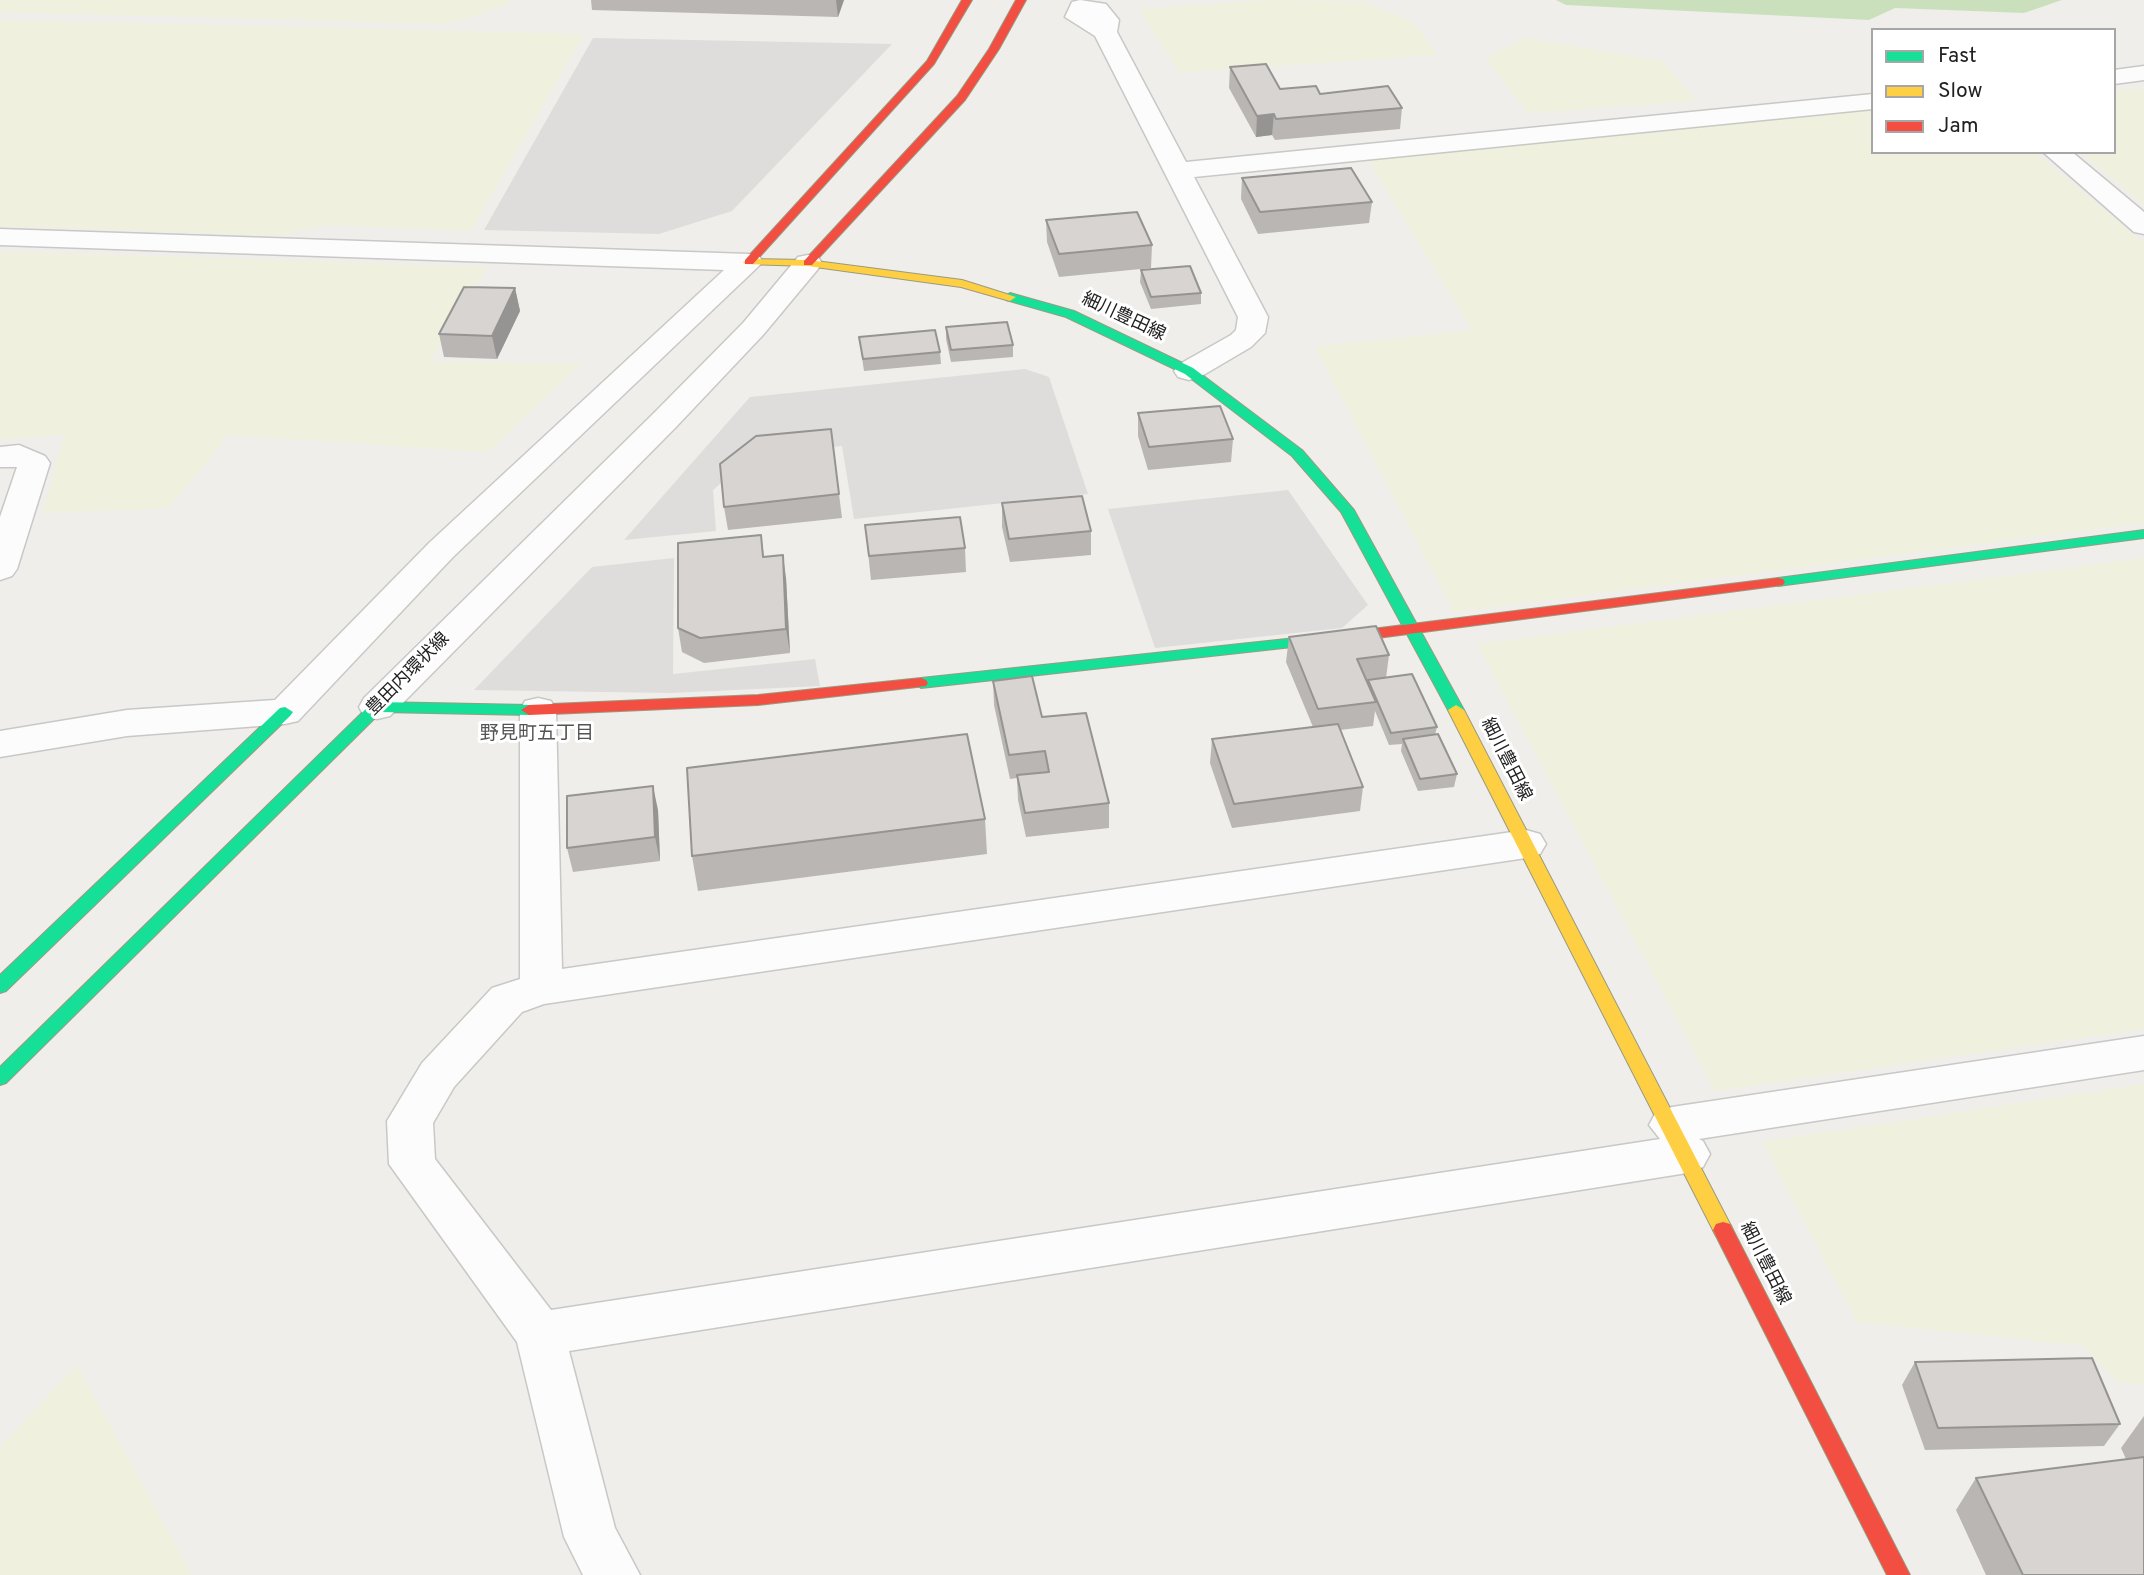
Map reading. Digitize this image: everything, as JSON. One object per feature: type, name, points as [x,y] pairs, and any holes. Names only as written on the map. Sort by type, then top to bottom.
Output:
[{"type":"main road","points":[[749,262],[931,62],[967,0]]},
{"type":"main road","points":[[808,263],[961,98],[994,49],[1021,0]]},
{"type":"main road","name":"細川豊田線","points":[[749,262],[808,263],[962,284],[1070,314],[1189,371],[1297,453],[1347,510],[1415,630],[1527,844],[1899,1575]]},
{"type":"main road","points":[[377,707],[538,710],[758,700],[1415,630],[2144,534]]},
{"type":"main road","name":"豊田内環状線","points":[[0,1078],[377,707]]},
{"type":"main road","points":[[0,986],[285,712]]},
{"type":"street","points":[[1105,32],[1253,317],[1250,333],[1241,341],[1189,371]]},
{"type":"street","points":[[2116,76],[2144,74]]},
{"type":"street","points":[[1178,171],[1871,101]]},
{"type":"street","points":[[2058,154],[2144,226]]},
{"type":"street","points":[[0,237],[749,262]]},
{"type":"street","points":[[0,744],[127,723],[285,712],[440,550],[749,262]]},
{"type":"street","name":"豊田内環状線","points":[[377,707],[665,421],[753,329],[808,263]]},
{"type":"street","points":[[0,457],[19,455],[34,463],[0,569]]},
{"type":"street","points":[[538,710],[541,988]]},
{"type":"street","points":[[613,1575],[591,1537],[540,1334],[412,1164],[410,1121],[439,1076],[507,1000],[541,988],[1527,844]]},
{"type":"street","points":[[540,1334],[1679,1140],[2144,1053]]},
{"type":"shaded area","points":[[593,38],[892,44],[732,211],[659,234],[484,230]]},
{"type":"shaded area","points":[[1025,369],[1049,377],[1088,494],[854,519],[842,446],[754,455],[713,490],[716,531],[624,540],[750,397]]},
{"type":"shaded area","points":[[1288,490],[1368,605],[1342,628],[1155,648],[1108,509]]},
{"type":"shaded area","points":[[674,558],[673,674],[815,659],[820,686],[671,693],[474,690],[592,567]]},
{"type":"green space","points":[[0,0],[510,0],[506,6],[449,24],[0,12]]},
{"type":"green space","points":[[1271,0],[1364,2],[1413,22],[1438,55],[1180,73],[1139,9]]},
{"type":"green space","points":[[1556,0],[2062,0],[2024,13],[1895,8],[1869,20],[1566,5]]},
{"type":"green space","points":[[0,20],[584,34],[471,231],[330,225],[280,235],[0,226]]},
{"type":"green space","points":[[1526,38],[1664,61],[1696,101],[1528,113],[1485,58]]},
{"type":"green space","points":[[2144,88],[2144,205],[2082,154],[2116,154],[2116,90]]},
{"type":"green space","points":[[1871,108],[1871,154],[2036,154],[2144,243],[2144,523],[1454,612],[1315,347],[1472,330],[1367,158]]},
{"type":"green space","points":[[0,251],[488,267],[430,361],[581,364],[488,452],[228,435],[169,508],[43,513],[64,434],[0,441]]},
{"type":"green space","points":[[2144,558],[2144,1029],[1715,1091],[1477,644]]},
{"type":"green space","points":[[2144,1084],[2144,1385],[2119,1383],[2083,1346],[1857,1322],[1762,1142]]},
{"type":"green space","points":[[77,1365],[192,1575],[0,1575],[0,1447]]},
{"type":"building","points":[[1266,64],[1280,89],[1316,86],[1320,94],[1388,86],[1402,108],[1276,119],[1274,114],[1257,116],[1230,67]]},
{"type":"building","points":[[1351,168],[1372,202],[1260,212],[1242,178]]},
{"type":"building","points":[[1137,212],[1152,245],[1059,254],[1046,220]]},
{"type":"building","points":[[1190,266],[1201,293],[1151,297],[1141,270]]},
{"type":"building","points":[[464,287],[515,288],[492,336],[439,334]]},
{"type":"building","points":[[1007,322],[1013,345],[951,350],[946,327]]},
{"type":"building","points":[[935,330],[940,352],[863,359],[859,337]]},
{"type":"building","points":[[1220,406],[1233,439],[1149,447],[1138,413]]},
{"type":"building","points":[[831,429],[839,494],[724,507],[720,464],[756,436]]},
{"type":"building","points":[[1082,496],[1091,531],[1009,539],[1002,503]]},
{"type":"building","points":[[960,517],[965,548],[869,556],[865,525]]},
{"type":"building","points":[[761,535],[763,557],[783,555],[786,629],[700,638],[678,628],[678,543]]},
{"type":"building","points":[[1376,626],[1389,655],[1357,659],[1376,702],[1318,709],[1289,637]]},
{"type":"building","points":[[1412,674],[1437,727],[1391,733],[1368,680]]},
{"type":"building","points":[[1032,676],[1042,717],[1086,713],[1109,803],[1025,813],[1017,775],[1049,772],[1045,751],[1009,755],[993,681]]},
{"type":"building","points":[[1338,724],[1363,787],[1234,804],[1212,739]]},
{"type":"building","points":[[967,734],[985,819],[692,856],[687,768]]},
{"type":"building","points":[[1438,734],[1457,774],[1420,779],[1403,739]]},
{"type":"building","points":[[653,786],[655,837],[567,848],[567,796]]},
{"type":"building","points":[[2092,1358],[2120,1424],[1938,1428],[1915,1362]]},
{"type":"building","points":[[2144,1457],[2144,1575],[2023,1575],[1976,1478]]},
{"type":"traffic: fast","points":[[1010,297],[1070,314],[1189,371],[1297,453],[1347,510],[1456,710]]},
{"type":"traffic: fast","points":[[1778,582],[2144,534]]},
{"type":"traffic: fast","points":[[921,683],[1324,640]]},
{"type":"traffic: fast","points":[[0,1078],[377,707],[529,710]]},
{"type":"traffic: fast","points":[[0,986],[285,712]]},
{"type":"traffic: slow","points":[[749,262],[808,263],[962,284],[1010,297]]},
{"type":"traffic: slow","points":[[1456,710],[1723,1230]]},
{"type":"traffic: jam","points":[[749,262],[931,62],[967,0]]},
{"type":"traffic: jam","points":[[808,263],[961,98],[994,49],[1021,0]]},
{"type":"traffic: jam","points":[[1324,640],[1778,582]]},
{"type":"traffic: jam","points":[[529,710],[758,700],[921,683]]},
{"type":"traffic: jam","points":[[1723,1230],[1899,1575]]},
{"type":"district","name":"野見町五丁目","points":[[537,735]]}]
